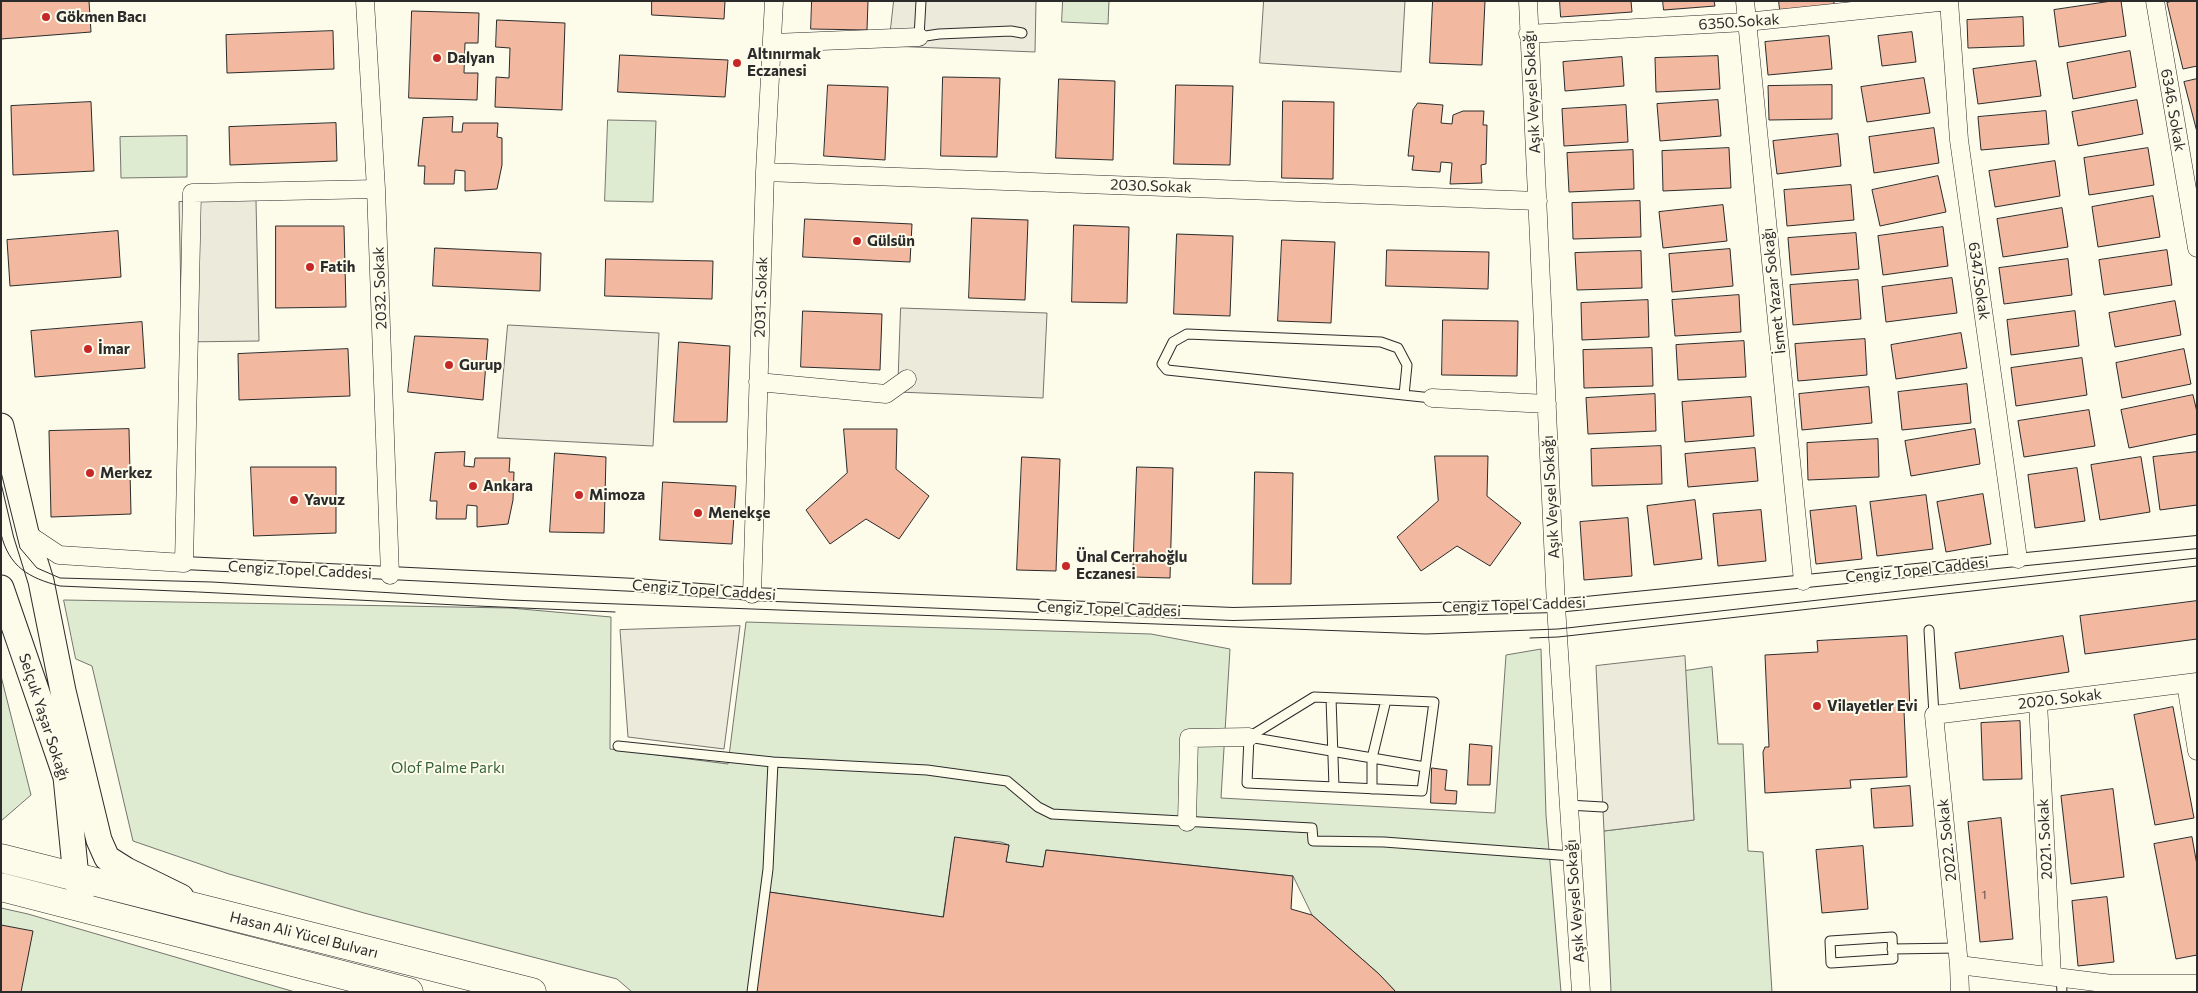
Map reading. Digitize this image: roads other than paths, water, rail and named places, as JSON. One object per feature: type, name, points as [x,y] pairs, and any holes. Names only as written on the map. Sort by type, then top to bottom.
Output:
[{"type":"main road","points":[[1,426],[26,533],[41,582],[63,691],[98,840],[107,858],[126,870],[174,892],[202,910]]},
{"type":"main road","name":"Selçuk Yaşar Sokağı","points":[[1,588],[66,777],[76,877],[84,908]]},
{"type":"main road","name":"Hasan Ali Yücel Bulvarı","points":[[1,858],[132,889],[202,910],[532,992]]},
{"type":"main road","name":"Hasan Ali Yücel Bulvarı","points":[[1,887],[409,992]]},
{"type":"street","name":"2032. Sokak","points":[[365,1],[376,189],[390,574]]},
{"type":"street","name":"2031. Sokak","points":[[752,594],[765,172],[774,1]]},
{"type":"street","name":"Aşık Veysel Sokağı","points":[[1528,1],[1528,34],[1538,201],[1556,606],[1581,992]]},
{"type":"street","name":"İsmet Yazar Sokağı","points":[[1744,1],[1803,581]]},
{"type":"street","name":"6350.Sokak","points":[[1528,34],[1746,22],[1949,1]]},
{"type":"street","name":"6347.Sokak","points":[[1949,1],[1959,140],[2018,559]]},
{"type":"street","name":"6346. Sokak","points":[[2155,1],[2197,248]]},
{"type":"street","points":[[773,43],[919,37]]},
{"type":"street","name":"2030.Sokak","points":[[765,172],[1538,201]]},
{"type":"street","points":[[184,564],[192,193],[376,189]]},
{"type":"street","points":[[758,382],[886,394],[907,379]]},
{"type":"street","points":[[1432,398],[1547,404]]},
{"type":"street","name":"Cengiz Topel Caddesi","points":[[26,533],[59,555],[184,564],[636,585],[752,594],[1233,614],[1556,606],[2197,542]]},
{"type":"street","name":"2020. Sokak","points":[[1934,715],[2191,683],[2197,752]]},
{"type":"street","name":"2021. Sokak","points":[[2038,702],[2058,982]]},
{"type":"street","name":"2022. Sokak","points":[[1934,715],[1960,992]]},
{"type":"street","points":[[1187,822],[1189,738],[1249,736]]},
{"type":"street","points":[[1958,956],[2058,982],[2197,984]]},
{"type":"lane","points":[[921,1],[919,37],[939,34],[1011,31],[1022,33]]},
{"type":"lane","points":[[1404,395],[1407,366],[1398,348],[1381,342],[1187,334],[1173,342],[1162,364],[1167,370],[1432,398]]},
{"type":"lane","points":[[1929,630],[1934,715]]},
{"type":"lane","points":[[1314,697],[1434,702],[1422,791],[1247,783],[1249,736],[1314,697]]},
{"type":"lane","points":[[1331,698],[1334,787]]},
{"type":"lane","points":[[1372,788],[1372,758],[1386,700]]},
{"type":"lane","points":[[1249,736],[1425,767]]},
{"type":"lane","points":[[618,746],[773,762],[927,770],[1007,781],[1038,807],[1052,814],[1312,828],[1313,842],[1384,842],[1572,856]]},
{"type":"lane","points":[[752,992],[768,869],[773,762]]},
{"type":"lane","points":[[1568,805],[1603,807]]},
{"type":"lane","points":[[1892,937],[1892,949],[1893,959],[1831,963],[1830,941],[1892,937]]},
{"type":"lane","points":[[1892,949],[1958,956]]},
{"type":"tram line","points":[[1,472],[20,548],[37,568],[60,578],[212,582],[510,600],[1426,634],[1558,629],[2197,558]]},
{"type":"tram line","points":[[1,534],[9,555],[15,563],[30,575],[60,586],[615,612]]},
{"type":"tram line","points":[[1530,638],[1558,637],[2197,566]]},
{"type":"place","name":"Gökmen Bacı","points":[[46,17]]},
{"type":"place","name":"Dalyan","points":[[437,58]]},
{"type":"place","name":"Altınırmak Eczanesi","points":[[737,63]]},
{"type":"place","name":"Gülsün","points":[[857,241]]},
{"type":"place","name":"Fatih","points":[[310,267]]},
{"type":"place","name":"İmar","points":[[88,349]]},
{"type":"place","name":"Gurup","points":[[449,365]]},
{"type":"place","name":"Merkez","points":[[90,473]]},
{"type":"place","name":"Ankara","points":[[473,486]]},
{"type":"place","name":"Mimoza","points":[[579,495]]},
{"type":"place","name":"Yavuz","points":[[294,500]]},
{"type":"place","name":"Menekşe","points":[[698,513]]},
{"type":"place","name":"Ünal Cerrahoğlu Eczanesi","points":[[1066,566]]},
{"type":"place","name":"Vilayetler Evi","points":[[1817,706]]},
{"type":"park label","name":"Olof Palme Parkı","points":[[448,768]]}]
